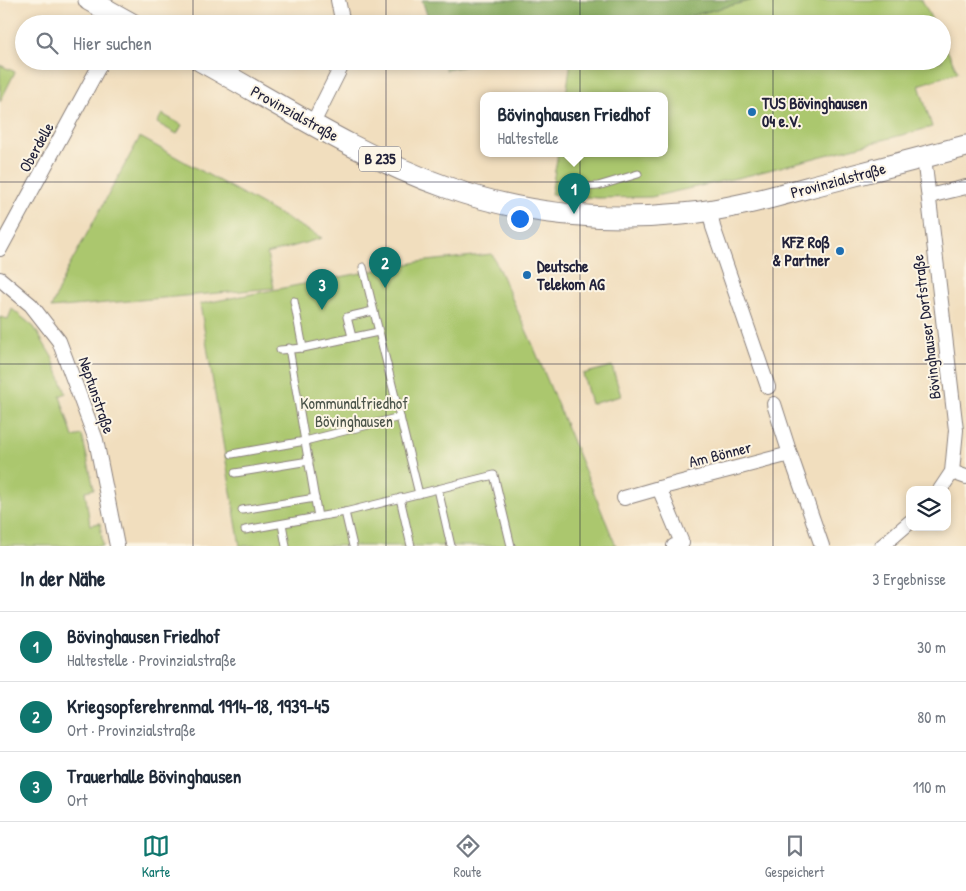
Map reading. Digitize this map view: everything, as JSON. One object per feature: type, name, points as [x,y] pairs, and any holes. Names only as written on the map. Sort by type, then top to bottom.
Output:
[{"type":"main road","points":[[89,0],[114,15]]},
{"type":"main road","name":"Provinzialstraße","points":[[217,70],[378,158],[444,187],[495,203],[548,212],[644,217],[710,210],[768,198],[966,146]]},
{"type":"street","points":[[338,0],[341,15]]},
{"type":"street","name":"Oberdelle","points":[[0,249],[97,70]]},
{"type":"street","points":[[312,123],[339,70]]},
{"type":"street","name":"Bövinghauser Dorfstraße","points":[[924,157],[956,430],[952,472],[943,486]]},
{"type":"street","points":[[929,196],[966,187]]},
{"type":"street","points":[[710,210],[713,227],[768,387]]},
{"type":"street","name":"Neptunstraße","points":[[0,279],[31,305],[59,341],[64,352],[96,440],[117,546]]},
{"type":"street","points":[[774,404],[822,546]]},
{"type":"street","name":"Am Bönner","points":[[624,498],[790,454]]},
{"type":"street","points":[[952,472],[966,477]]},
{"type":"street","points":[[659,488],[682,543],[674,546]]},
{"type":"street","points":[[882,546],[906,525]]},
{"type":"lane","points":[[579,215],[582,187],[598,186],[638,174]]},
{"type":"lane","points":[[363,268],[419,494]]},
{"type":"lane","points":[[294,301],[303,348]]},
{"type":"lane","points":[[352,337],[347,317],[373,311]]},
{"type":"lane","points":[[280,350],[303,348],[378,332]]},
{"type":"lane","points":[[289,348],[318,517]]},
{"type":"lane","points":[[232,454],[305,441],[400,417]]},
{"type":"lane","points":[[235,473],[309,461]]},
{"type":"lane","points":[[245,530],[346,512],[494,475],[511,546]]},
{"type":"lane","points":[[438,489],[452,546]]},
{"type":"lane","points":[[242,510],[314,498]]},
{"type":"lane","points":[[400,498],[411,546]]},
{"type":"lane","points":[[346,512],[353,546]]},
{"type":"lane","points":[[282,524],[286,546]]},
{"type":"green space","points":[[422,0],[753,0],[694,15],[427,15]]},
{"type":"green space","points":[[753,0],[922,0],[930,15],[694,15]]},
{"type":"green space","points":[[951,58],[958,72],[919,85],[932,127],[750,175],[651,197],[598,198],[551,194],[557,157],[668,157],[668,92],[566,92],[570,70],[951,70]]},
{"type":"green space","points":[[0,65],[15,72],[0,102]]},
{"type":"green space","points":[[162,114],[182,125],[177,134],[157,123]]},
{"type":"green space","points":[[140,137],[322,238],[267,254],[274,288],[51,308],[66,272]]},
{"type":"green space","name":"Kommunalfriedhof Bövinghausen","points":[[492,254],[532,343],[616,546],[240,546],[200,304],[418,262]]},
{"type":"green space","points":[[12,309],[34,327],[52,357],[66,393],[60,396],[73,437],[82,435],[94,489],[85,491],[90,525],[100,523],[103,546],[0,546],[0,317],[8,319]]},
{"type":"green space","points":[[612,366],[621,396],[591,404],[583,374]]},
{"type":"place","name":"TUS Bövinghausen 04 e.V.","points":[[752,112]]},
{"type":"place","name":"Bövinghausen Friedhof","points":[[574,214]]},
{"type":"place","name":"KFZ Roß & Partner","points":[[840,251]]},
{"type":"place","name":"Deutsche Telekom AG","points":[[527,275]]},
{"type":"place","name":"Kriegsopferehrenmal 1914-18, 1939-45","points":[[385,288]]},
{"type":"place","name":"Trauerhalle Bövinghausen","points":[[322,310]]}]
